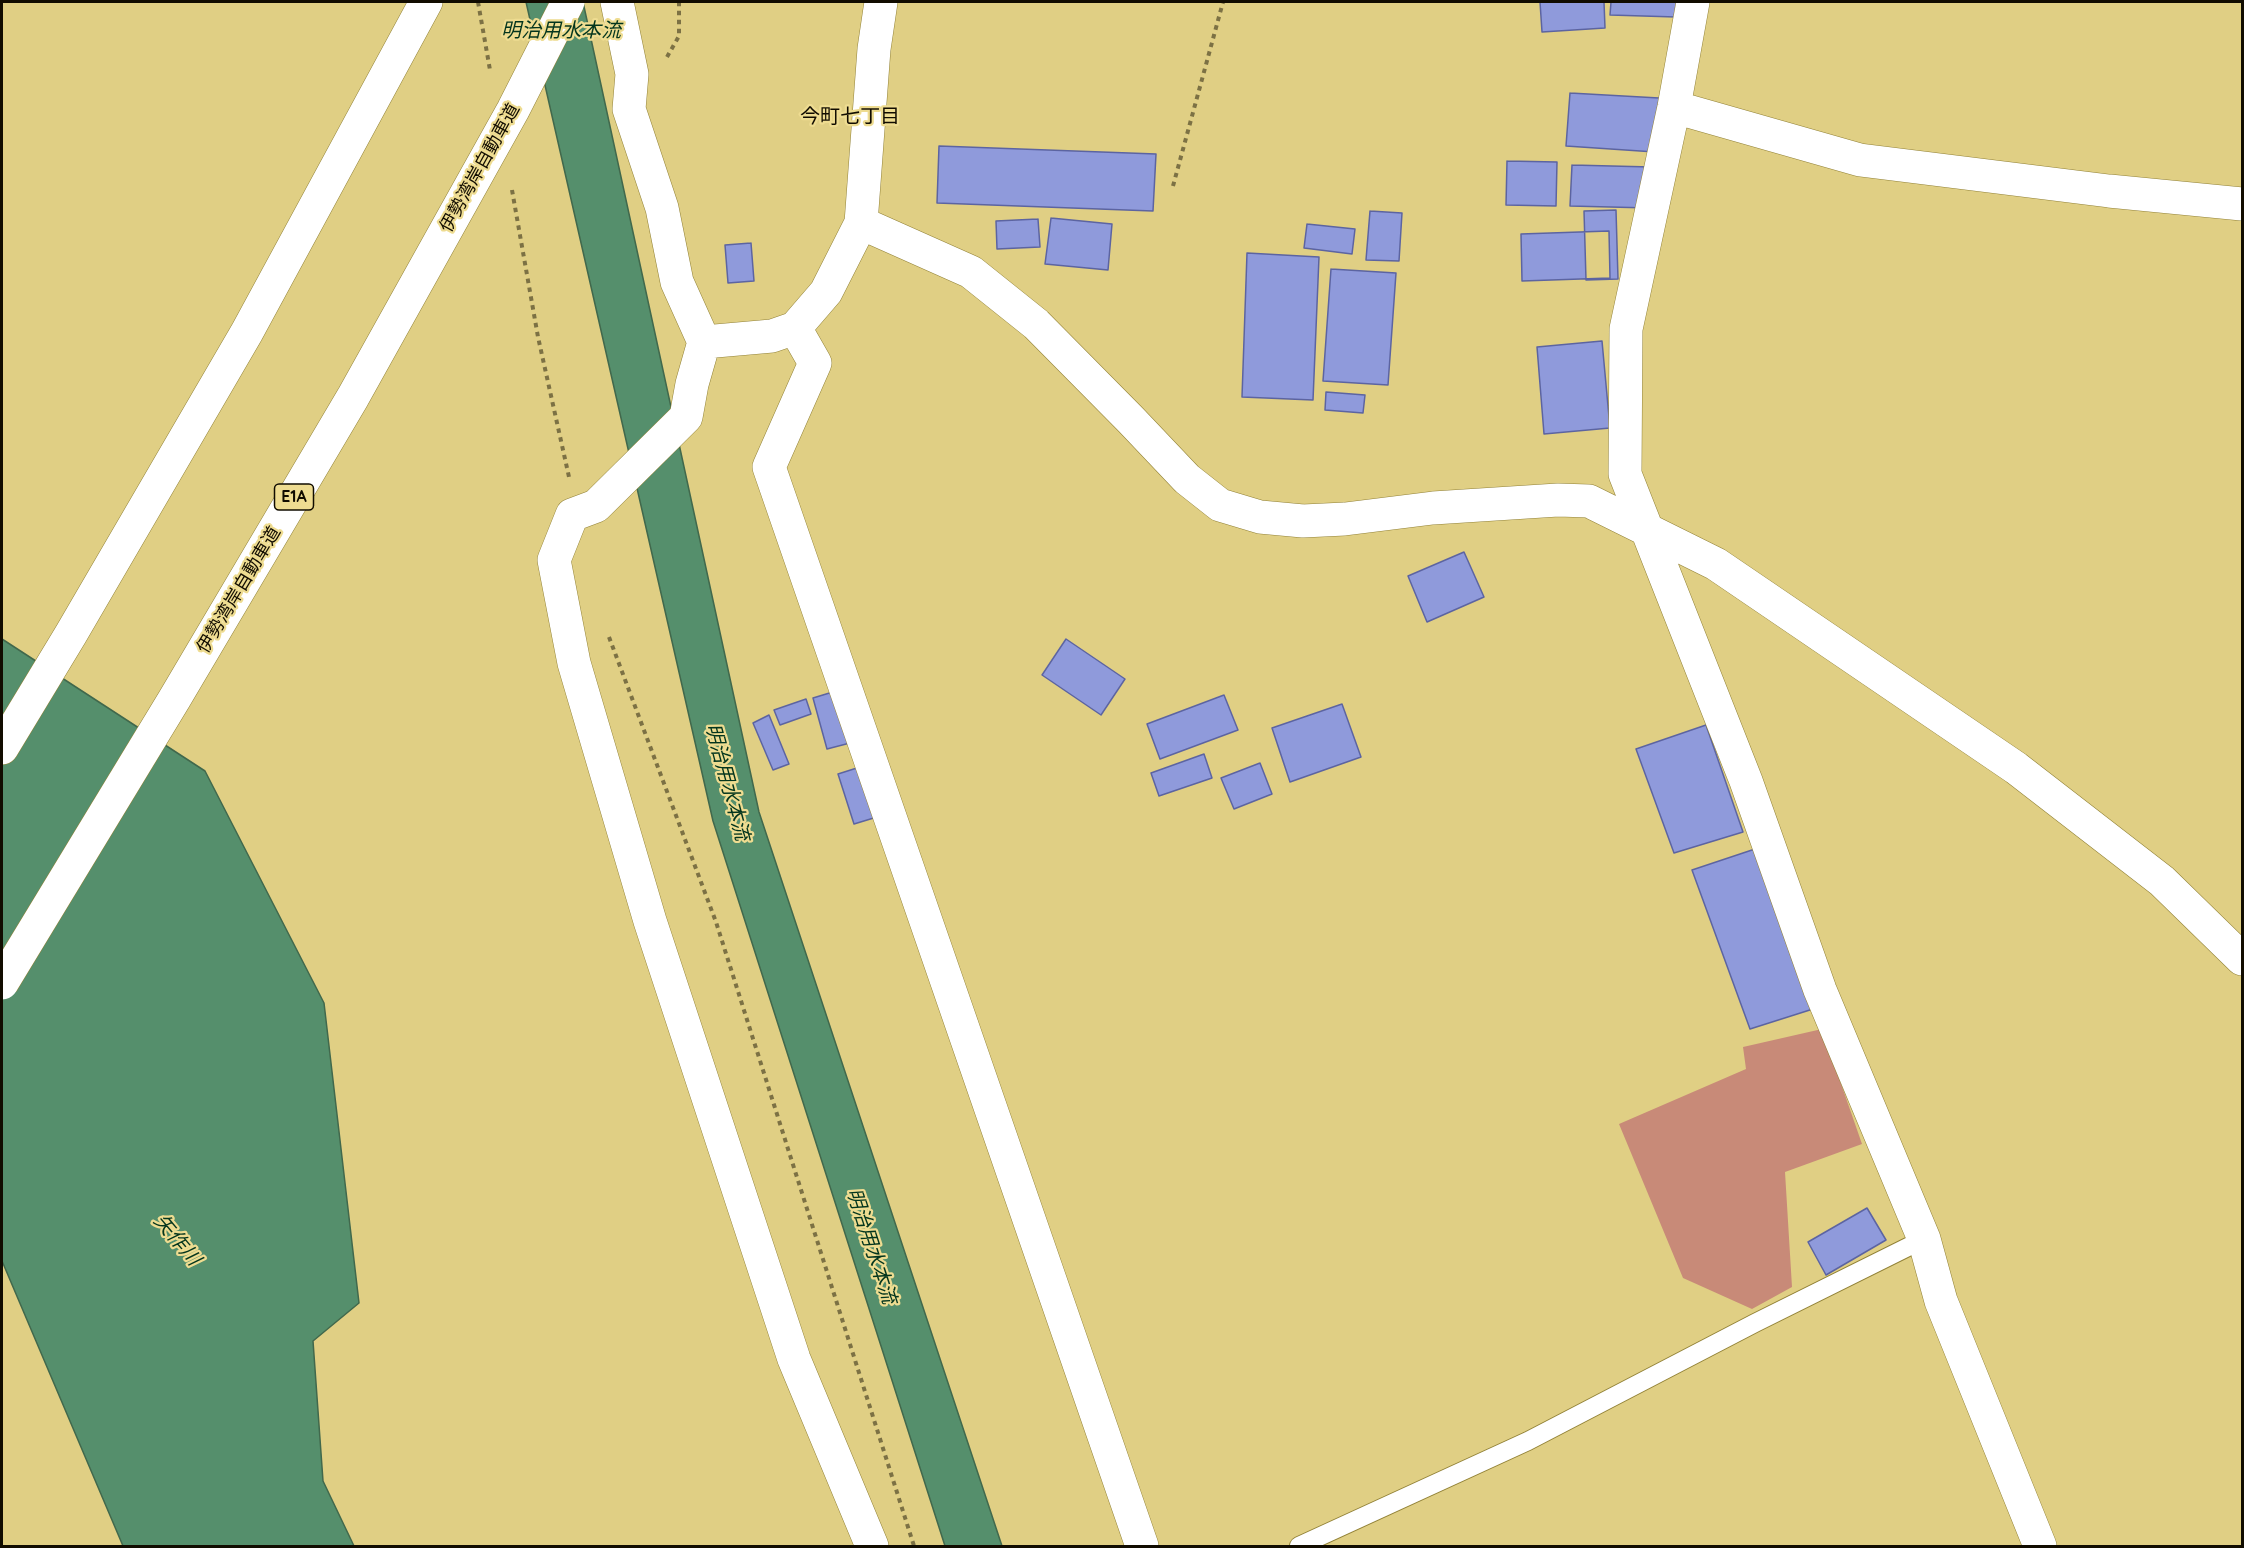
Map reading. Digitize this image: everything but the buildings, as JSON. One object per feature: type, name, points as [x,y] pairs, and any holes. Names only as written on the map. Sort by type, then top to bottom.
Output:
[{"type":"main road","points":[[2,748],[247,332],[426,2]]},
{"type":"main road","name":"伊勢湾岸自動車道","points":[[2,983],[175,698],[353,397],[513,110],[568,2]]},
{"type":"main road","points":[[617,2],[632,74],[629,109],[663,208],[677,282],[704,342],[692,384],[686,417],[584,510],[554,560],[574,663],[650,921],[794,1359],[872,1546]]},
{"type":"main road","points":[[704,342],[772,336],[795,328],[826,292],[861,223],[874,50],[881,2]]},
{"type":"main road","points":[[1693,2],[1674,107],[1626,329],[1623,431],[1625,474],[1746,781],[1820,990],[1924,1239],[1941,1300],[2040,1546]]},
{"type":"main road","points":[[1674,107],[1860,160],[2242,204]]},
{"type":"main road","points":[[861,223],[971,272],[1036,324],[1186,479],[1220,505],[1260,517],[1303,521],[1345,519],[1433,507],[1558,500],[1589,501],[1716,564],[2016,768],[2162,881],[2242,958]]},
{"type":"main road","points":[[795,328],[815,363],[769,466],[1143,1546]]},
{"type":"lane","points":[[1299,1546],[1528,1441],[1755,1323],[1924,1239]]},
{"type":"path","points":[[478,2],[490,71]]},
{"type":"path","points":[[1173,186],[1223,2]]},
{"type":"path","points":[[511,187],[538,337],[568,475],[584,510]]},
{"type":"path","points":[[609,636],[716,922],[914,1546]]},
{"type":"shaded area","points":[[1822,1029],[1862,1144],[1785,1172],[1792,1287],[1752,1309],[1683,1278],[1619,1124],[1746,1069],[1743,1047]]},
{"type":"water","name":"明治用水本流","points":[[526,2],[583,2],[759,812],[1002,1546],[945,1546],[713,821]]},
{"type":"water","name":"矢作川","points":[[2,639],[205,771],[324,1003],[359,1303],[313,1341],[323,1481],[354,1546],[123,1546],[2,1261]]},
{"type":"district","name":"今町七丁目","points":[[850,117]]}]
